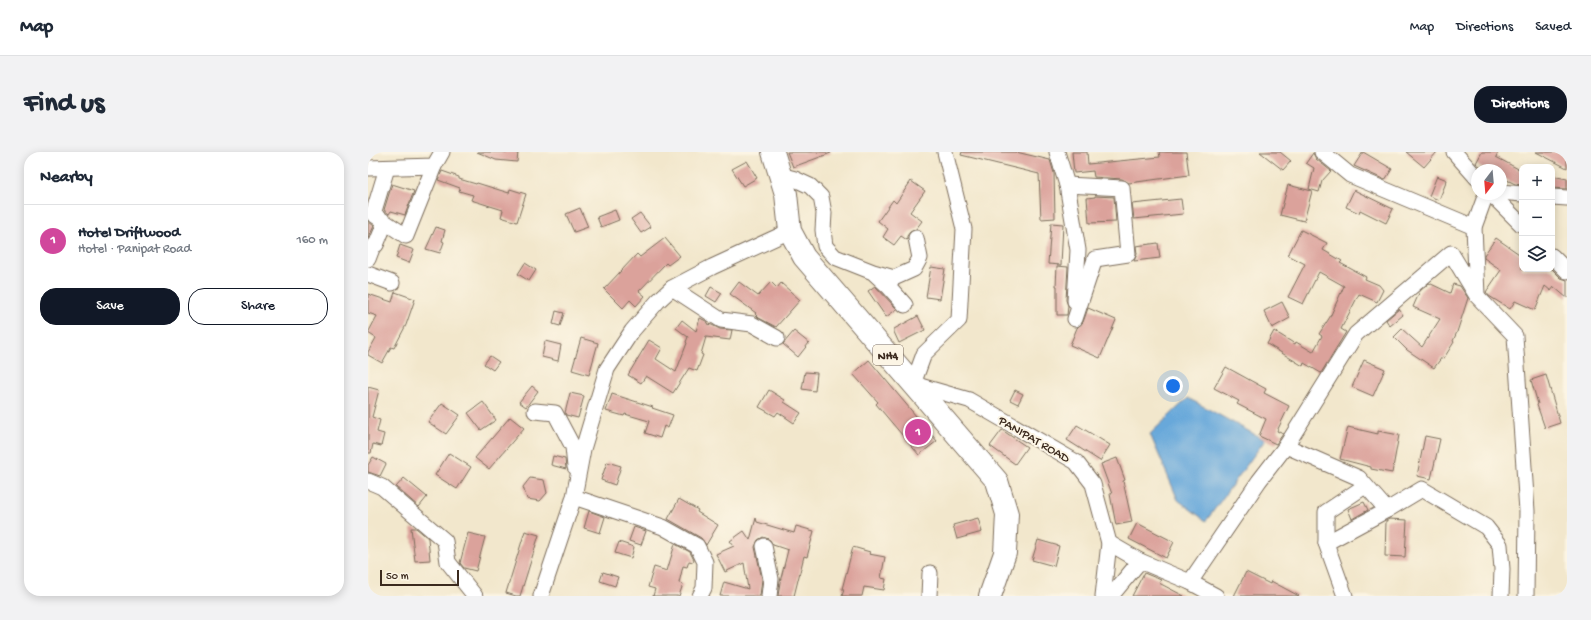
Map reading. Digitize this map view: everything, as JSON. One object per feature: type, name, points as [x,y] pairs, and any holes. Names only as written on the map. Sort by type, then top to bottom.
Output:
[{"type":"highway","name":"NH4","points":[[773,152],[786,194],[790,230],[804,257],[997,482],[1007,514],[1005,553],[990,596]]},
{"type":"street","points":[[387,168],[373,214],[406,236],[434,166],[442,152]]},
{"type":"street","points":[[913,384],[924,354],[959,320],[964,229],[945,152]]},
{"type":"street","points":[[1057,152],[1067,185],[1078,250],[1075,319],[1095,259],[1128,254],[1122,188],[1067,185]]},
{"type":"street","points":[[1322,152],[1350,175],[1474,227]]},
{"type":"street","points":[[1454,152],[1471,171]]},
{"type":"street","points":[[368,168],[434,166]]},
{"type":"street","points":[[780,175],[795,179],[810,186],[821,197],[824,213],[823,230],[825,246],[835,257],[873,272],[894,278],[914,269],[920,258],[916,238]]},
{"type":"street","points":[[1507,193],[1519,194]]},
{"type":"street","points":[[1555,197],[1567,198]]},
{"type":"street","points":[[1477,296],[1474,227],[1484,200]]},
{"type":"street","points":[[1497,200],[1519,222]]},
{"type":"street","points":[[368,259],[373,246],[376,245],[386,223]]},
{"type":"street","points":[[541,596],[574,497],[583,449],[607,369],[632,331],[658,301],[672,288],[712,267],[790,230]]},
{"type":"street","points":[[1190,582],[1259,481],[1286,446],[1356,334],[1451,253],[1477,296],[1515,336],[1527,511],[1526,596]]},
{"type":"street","points":[[1555,259],[1567,271]]},
{"type":"street","points":[[873,272],[905,305]]},
{"type":"street","points":[[368,274],[392,283]]},
{"type":"street","points":[[672,288],[721,320],[752,324],[777,338]]},
{"type":"street","name":"PANIPAT ROAD","points":[[913,384],[969,400],[1076,462],[1093,484],[1109,543],[1103,596]]},
{"type":"street","points":[[535,411],[555,412],[573,447],[577,482]]},
{"type":"street","points":[[1286,446],[1359,478],[1387,510]]},
{"type":"street","points":[[368,481],[382,487],[444,541],[448,562],[475,596]]},
{"type":"street","points":[[1345,596],[1326,543],[1326,512],[1365,486]]},
{"type":"street","points":[[1326,543],[1422,489],[1486,527],[1500,545],[1502,569],[1501,596]]},
{"type":"street","points":[[574,497],[663,527],[697,546],[705,562],[704,588],[700,596]]},
{"type":"street","points":[[1109,543],[1140,561],[1190,582],[1216,596]]},
{"type":"street","points":[[764,546],[771,579],[769,596]]},
{"type":"street","points":[[1111,596],[1140,561]]},
{"type":"street","points":[[930,573],[930,596]]},
{"type":"water","points":[[1188,398],[1265,440],[1206,521],[1178,500],[1150,434]]},
{"type":"building","points":[[477,152],[518,152],[517,162],[496,160]]},
{"type":"building","points":[[787,152],[831,152],[831,153],[793,167]]},
{"type":"building","points":[[962,152],[1016,152],[1050,160],[1054,173],[1055,218],[1041,219],[1039,174],[961,155]]},
{"type":"building","points":[[1072,152],[1087,152],[1088,164],[1160,157],[1159,152],[1186,152],[1189,175],[1129,183],[1122,179],[1094,177],[1093,171],[1074,173]]},
{"type":"building","points":[[1260,152],[1280,152],[1291,161],[1283,170]]},
{"type":"building","points":[[1363,152],[1392,169],[1385,180],[1354,166]]},
{"type":"building","points":[[1406,152],[1437,152],[1424,167]]},
{"type":"building","points":[[1482,152],[1498,152],[1496,157],[1519,169],[1519,185],[1507,180],[1507,164],[1476,163]]},
{"type":"building","points":[[1536,152],[1567,152],[1567,168]]},
{"type":"building","points":[[1313,153],[1316,159],[1331,171],[1322,181],[1319,192],[1309,189],[1314,168],[1306,163]]},
{"type":"building","points":[[747,161],[757,178],[743,186],[732,169]]},
{"type":"building","points":[[442,171],[459,177],[459,179],[476,184],[477,183],[509,193],[510,189],[526,194],[517,222],[501,217],[503,210],[471,200],[473,195],[459,191],[460,188],[438,180]]},
{"type":"building","points":[[1437,176],[1447,180],[1439,200],[1429,196]]},
{"type":"building","points":[[1555,177],[1567,179],[1567,189],[1555,188]]},
{"type":"building","points":[[911,181],[925,191],[910,212],[922,221],[916,229],[910,232],[907,236],[907,240],[901,236],[894,245],[883,237],[888,229],[878,221],[893,200],[896,203]]},
{"type":"building","points":[[392,184],[414,191],[405,215],[391,211],[389,214],[384,210]]},
{"type":"building","points":[[1288,185],[1312,191],[1304,221],[1280,215]]},
{"type":"building","points":[[1354,190],[1393,209],[1386,223],[1360,210],[1359,213],[1346,207]]},
{"type":"building","points":[[1095,196],[1114,197],[1116,222],[1089,223],[1087,198]]},
{"type":"building","points":[[1181,199],[1183,214],[1134,219],[1132,204]]},
{"type":"building","points":[[580,208],[588,227],[574,232],[566,214]]},
{"type":"building","points":[[615,210],[619,220],[601,227],[597,217]]},
{"type":"building","points":[[640,213],[651,227],[641,233],[631,219]]},
{"type":"building","points":[[368,221],[374,226],[368,239]]},
{"type":"building","points":[[1051,223],[1063,224],[1061,265],[1048,264]]},
{"type":"building","points":[[436,227],[445,230],[442,241],[444,242],[440,253],[426,249]]},
{"type":"building","points":[[1301,230],[1327,243],[1323,250],[1342,261],[1340,263],[1366,277],[1365,279],[1379,285],[1383,290],[1377,302],[1359,294],[1341,329],[1346,332],[1321,373],[1304,363],[1303,366],[1267,344],[1274,331],[1295,344],[1296,342],[1313,352],[1322,336],[1319,334],[1330,317],[1344,286],[1319,272],[1303,304],[1288,297],[1305,264],[1288,255]]},
{"type":"building","points":[[665,238],[680,256],[668,265],[666,263],[639,291],[645,296],[636,306],[630,300],[623,308],[604,289],[637,254],[640,257]]},
{"type":"building","points":[[1496,238],[1519,254],[1519,272],[1555,272],[1561,278],[1567,280],[1567,298],[1554,287],[1551,291],[1545,286],[1535,310],[1515,301],[1510,309],[1489,296],[1486,292],[1501,270],[1484,258],[1484,255]]},
{"type":"building","points":[[1158,243],[1160,258],[1134,261],[1137,254],[1136,246]]},
{"type":"building","points":[[400,245],[414,250],[409,263],[396,258]]},
{"type":"building","points":[[525,263],[536,270],[529,281],[518,274]]},
{"type":"building","points":[[1057,266],[1068,267],[1066,300],[1068,306],[1067,315],[1057,315]]},
{"type":"building","points":[[931,267],[945,269],[940,299],[926,297]]},
{"type":"building","points":[[739,282],[758,296],[771,282],[777,288],[781,283],[800,300],[776,327],[759,318],[755,314],[756,313],[730,294]]},
{"type":"building","points":[[1429,283],[1450,293],[1453,284],[1460,286],[1468,298],[1453,341],[1454,342],[1444,358],[1442,357],[1434,368],[1407,350],[1394,337],[1402,329],[1422,347],[1440,319],[1413,307],[1420,291]]},
{"type":"building","points":[[875,286],[897,309],[886,317],[868,291]]},
{"type":"building","points":[[711,287],[722,293],[716,302],[706,296]]},
{"type":"building","points":[[395,292],[415,299],[406,325],[394,348],[391,347],[382,363],[368,355],[368,352],[376,338],[368,333],[377,316],[368,313],[368,294],[392,302]]},
{"type":"building","points":[[1282,302],[1290,318],[1272,328],[1264,311]]},
{"type":"building","points":[[1088,308],[1116,320],[1100,358],[1070,345],[1077,328],[1083,322]]},
{"type":"building","points":[[1399,309],[1403,315],[1390,326],[1386,320]]},
{"type":"building","points":[[556,311],[564,313],[560,326],[553,324]]},
{"type":"building","points":[[918,316],[925,330],[899,343],[894,329]]},
{"type":"building","points":[[700,318],[708,322],[707,324],[720,329],[732,330],[730,340],[706,337],[701,354],[703,355],[697,371],[689,368],[673,393],[646,376],[641,383],[628,375],[649,340],[662,348],[656,359],[676,372],[688,337],[676,328],[682,320],[696,331]]},
{"type":"building","points":[[794,331],[809,343],[798,357],[783,344]]},
{"type":"building","points":[[581,338],[598,343],[589,375],[572,370]]},
{"type":"building","points":[[545,341],[561,345],[558,361],[542,357]]},
{"type":"building","points":[[490,356],[499,362],[493,370],[484,364]]},
{"type":"building","points":[[869,360],[937,441],[919,455],[876,404],[878,402],[853,374]]},
{"type":"building","points":[[1364,360],[1385,369],[1373,396],[1352,387]]},
{"type":"building","points":[[1226,367],[1266,389],[1264,393],[1289,406],[1277,431],[1283,434],[1276,444],[1259,436],[1266,419],[1237,404],[1239,401],[1214,388]]},
{"type":"building","points":[[805,372],[817,373],[815,391],[802,389]]},
{"type":"building","points":[[1546,375],[1560,423],[1545,428],[1537,405],[1538,404],[1531,380]]},
{"type":"building","points":[[532,386],[538,391],[526,407],[519,402]]},
{"type":"building","points":[[368,387],[379,390],[372,417],[380,420],[377,432],[384,434],[381,446],[373,444],[371,453],[368,453]]},
{"type":"building","points":[[769,390],[785,400],[784,402],[801,413],[794,423],[778,412],[775,416],[759,407]]},
{"type":"building","points":[[1015,390],[1023,394],[1018,404],[1010,400]]},
{"type":"building","points":[[570,393],[584,396],[578,418],[566,415],[565,413]]},
{"type":"building","points":[[612,394],[673,415],[668,428],[664,426],[660,438],[645,433],[649,421],[625,414],[624,416],[606,411]]},
{"type":"building","points":[[483,402],[496,420],[481,430],[468,413]]},
{"type":"building","points":[[442,403],[460,415],[446,434],[428,422]]},
{"type":"building","points":[[510,417],[524,428],[489,469],[475,458]]},
{"type":"building","points":[[1077,425],[1110,445],[1100,461],[1067,440]]},
{"type":"building","points":[[1348,427],[1378,434],[1378,431],[1399,435],[1392,473],[1371,469],[1371,467],[1340,459]]},
{"type":"building","points":[[1002,430],[1027,447],[1015,464],[990,446]]},
{"type":"building","points":[[1425,436],[1440,439],[1431,479],[1417,476]]},
{"type":"building","points":[[449,453],[471,467],[457,489],[435,475]]},
{"type":"building","points":[[553,456],[565,459],[566,469],[551,465]]},
{"type":"building","points":[[373,457],[386,464],[380,476],[368,472],[368,465]]},
{"type":"building","points":[[1117,458],[1125,480],[1123,481],[1132,522],[1116,525],[1110,494],[1112,494],[1101,464]]},
{"type":"building","points":[[607,462],[621,466],[615,485],[601,480]]},
{"type":"building","points":[[404,478],[427,497],[419,507],[396,487]]},
{"type":"building","points":[[530,478],[544,480],[547,493],[540,501],[527,499],[523,487]]},
{"type":"building","points":[[679,499],[698,510],[697,512],[718,525],[706,545],[701,538],[668,519]]},
{"type":"building","points":[[1364,502],[1368,510],[1352,519],[1348,509]]},
{"type":"building","points":[[589,511],[605,517],[600,533],[584,528]]},
{"type":"building","points":[[756,518],[757,522],[794,533],[796,526],[814,531],[807,557],[804,556],[794,596],[778,596],[788,550],[773,545],[770,540],[763,537],[758,540],[755,547],[762,579],[760,596],[720,596],[724,582],[748,589],[744,563],[725,572],[716,554],[734,546],[730,541],[744,531],[750,540]]},
{"type":"building","points":[[978,518],[982,532],[957,539],[953,525]]},
{"type":"building","points":[[1389,519],[1407,520],[1405,557],[1385,556],[1386,521]]},
{"type":"building","points":[[1137,523],[1174,542],[1166,558],[1129,539]]},
{"type":"building","points":[[634,527],[646,531],[641,545],[629,541]]},
{"type":"building","points":[[411,528],[416,528],[428,538],[430,560],[415,561]]},
{"type":"building","points":[[525,531],[539,535],[520,596],[516,596],[506,593]]},
{"type":"building","points":[[468,533],[485,537],[476,571],[464,568],[460,563]]},
{"type":"building","points":[[1038,540],[1059,546],[1054,566],[1032,560]]},
{"type":"building","points":[[619,542],[634,547],[631,558],[615,553]]},
{"type":"building","points":[[675,544],[690,552],[694,560],[693,562],[689,561],[687,567],[683,566],[679,583],[683,584],[679,596],[653,596],[655,589],[648,587],[654,567],[667,571]]},
{"type":"building","points":[[853,547],[870,552],[869,554],[885,557],[881,578],[886,579],[884,590],[864,587],[862,596],[842,596],[844,589],[842,589]]},
{"type":"building","points":[[603,572],[618,577],[615,586],[600,581]]},
{"type":"building","points":[[1246,572],[1270,584],[1271,581],[1299,596],[1234,596]]},
{"type":"building","points":[[1144,573],[1161,580],[1159,583],[1184,596],[1132,596]]},
{"type":"place","name":"Hotel Driftwood","points":[[918,432]]}]
